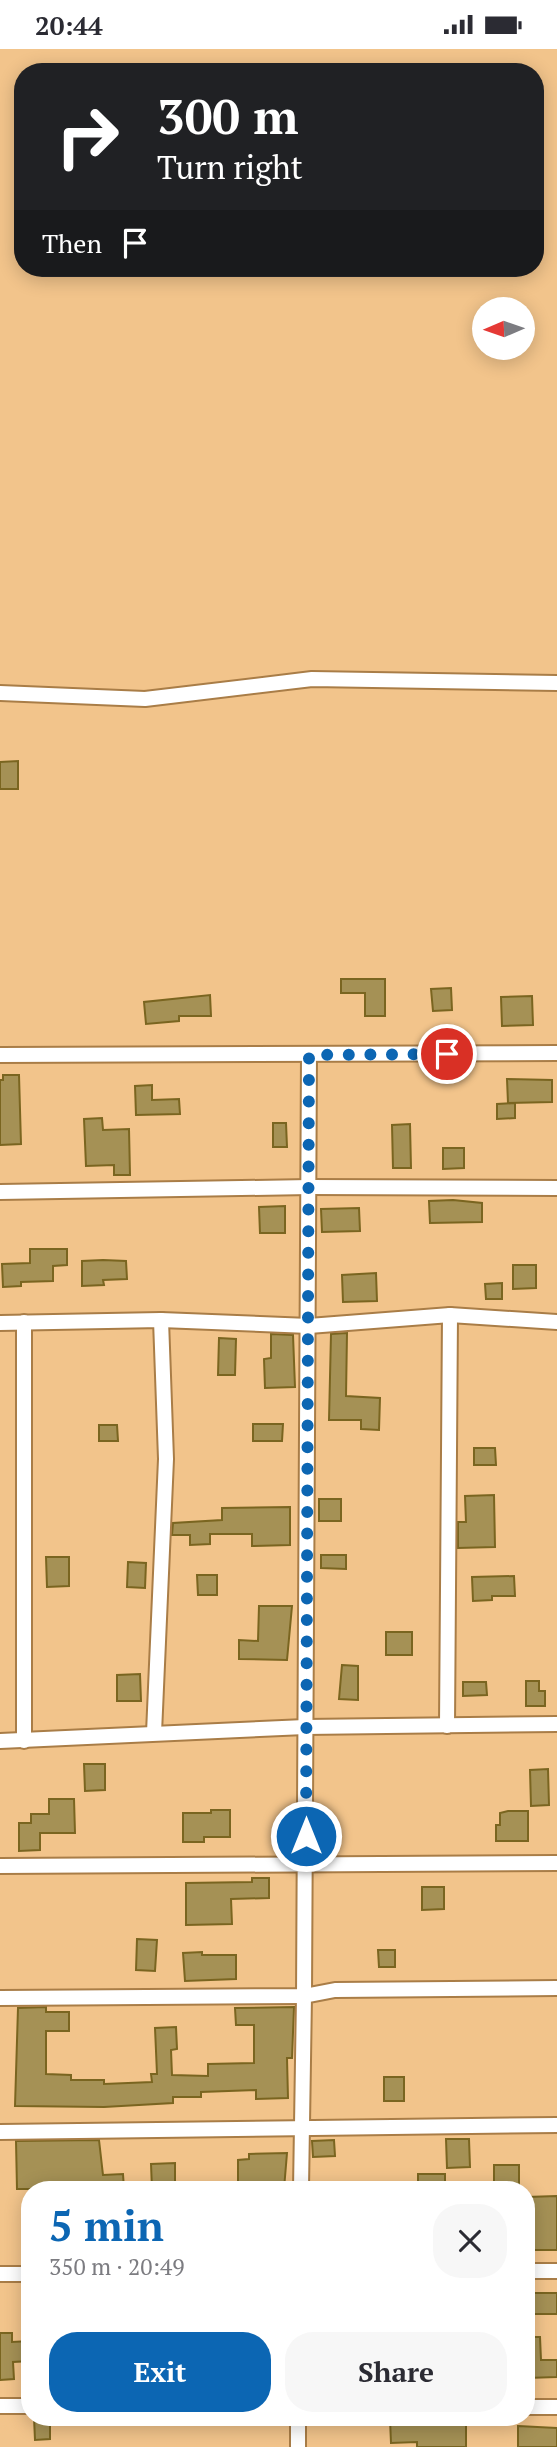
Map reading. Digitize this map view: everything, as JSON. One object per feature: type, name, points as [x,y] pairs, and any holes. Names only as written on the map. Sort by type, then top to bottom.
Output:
[{"type":"street","points":[[0,693],[145,699],[312,679],[557,683]]},
{"type":"street","points":[[0,1055],[557,1053]]},
{"type":"street","points":[[301,2181],[306,1864],[309,1055]]},
{"type":"street","points":[[0,1192],[310,1187],[557,1188]]},
{"type":"street","points":[[447,1726],[450,1315]]},
{"type":"street","points":[[0,1323],[161,1320],[309,1326],[450,1315],[557,1322]]},
{"type":"street","points":[[154,1733],[166,1459],[161,1320]]},
{"type":"street","points":[[24,1322],[24,1741]]},
{"type":"street","points":[[0,1741],[305,1727],[557,1724]]},
{"type":"street","points":[[0,1866],[557,1863]]},
{"type":"street","points":[[0,1998],[304,1996],[335,1990],[557,1988]]},
{"type":"street","points":[[0,2132],[557,2125]]},
{"type":"street","points":[[535,2271],[557,2271]]},
{"type":"street","points":[[0,2274],[21,2274]]},
{"type":"street","points":[[0,2406],[21,2406]]},
{"type":"street","points":[[535,2407],[557,2407]]},
{"type":"street","points":[[298,2426],[298,2447]]},
{"type":"building","points":[[18,761],[18,789],[0,789],[0,762]]},
{"type":"building","points":[[341,979],[385,979],[385,1016],[365,1016],[365,993],[341,993]]},
{"type":"building","points":[[451,988],[452,1010],[433,1011],[431,989]]},
{"type":"building","points":[[210,995],[211,1016],[179,1016],[179,1021],[146,1024],[144,1002]]},
{"type":"building","points":[[532,996],[533,1025],[502,1026],[501,997]]},
{"type":"building","points":[[3,1075],[19,1075],[21,1144],[0,1145],[0,1080],[3,1080]]},
{"type":"building","points":[[507,1079],[552,1080],[552,1102],[508,1103]]},
{"type":"building","points":[[152,1085],[152,1100],[179,1099],[180,1114],[136,1115],[135,1086]]},
{"type":"building","points":[[515,1103],[515,1118],[497,1119],[497,1104]]},
{"type":"building","points":[[102,1118],[103,1130],[129,1129],[130,1175],[114,1175],[114,1165],[86,1166],[84,1119]]},
{"type":"building","points":[[273,1123],[286,1123],[287,1147],[273,1147]]},
{"type":"building","points":[[410,1124],[411,1168],[393,1168],[392,1125]]},
{"type":"building","points":[[443,1148],[464,1148],[464,1168],[443,1169]]},
{"type":"building","points":[[429,1201],[482,1203],[482,1222],[430,1223]]},
{"type":"building","points":[[285,1206],[285,1233],[260,1233],[259,1207]]},
{"type":"building","points":[[359,1208],[360,1231],[322,1232],[321,1209]]},
{"type":"building","points":[[30,1249],[67,1249],[67,1265],[53,1266],[53,1281],[21,1282],[21,1286],[3,1287],[2,1264],[30,1263]]},
{"type":"building","points":[[82,1261],[126,1261],[127,1279],[103,1280],[104,1285],[82,1286]]},
{"type":"building","points":[[513,1265],[536,1265],[536,1288],[513,1289]]},
{"type":"building","points":[[376,1273],[377,1301],[343,1302],[342,1275]]},
{"type":"building","points":[[502,1283],[502,1299],[486,1299],[485,1284]]},
{"type":"building","points":[[347,1333],[346,1396],[380,1398],[379,1430],[361,1429],[361,1420],[329,1420],[331,1334]]},
{"type":"building","points":[[271,1334],[293,1335],[295,1387],[265,1388],[264,1359],[271,1358]]},
{"type":"building","points":[[219,1338],[236,1339],[235,1375],[218,1375]]},
{"type":"building","points":[[253,1424],[283,1424],[282,1441],[253,1441]]},
{"type":"building","points":[[99,1425],[117,1425],[118,1441],[99,1441]]},
{"type":"building","points":[[474,1448],[495,1448],[496,1465],[474,1465]]},
{"type":"building","points":[[494,1495],[495,1547],[458,1548],[458,1522],[466,1522],[465,1496]]},
{"type":"building","points":[[319,1499],[341,1499],[341,1521],[319,1521]]},
{"type":"building","points":[[290,1507],[290,1545],[252,1546],[252,1534],[210,1534],[210,1544],[190,1545],[190,1535],[172,1535],[173,1523],[222,1520],[222,1508]]},
{"type":"building","points":[[321,1555],[346,1555],[346,1569],[321,1568]]},
{"type":"building","points":[[46,1557],[69,1557],[69,1586],[47,1587]]},
{"type":"building","points":[[128,1562],[146,1563],[145,1588],[127,1587]]},
{"type":"building","points":[[197,1575],[217,1575],[217,1595],[198,1595]]},
{"type":"building","points":[[514,1576],[515,1596],[492,1596],[492,1600],[473,1601],[472,1577]]},
{"type":"building","points":[[259,1606],[292,1606],[287,1660],[239,1659],[239,1640],[258,1641]]},
{"type":"building","points":[[386,1632],[412,1632],[412,1655],[386,1655]]},
{"type":"building","points":[[342,1665],[358,1666],[358,1700],[339,1699]]},
{"type":"building","points":[[140,1674],[141,1701],[117,1701],[117,1675]]},
{"type":"building","points":[[526,1681],[539,1681],[539,1691],[545,1691],[545,1706],[526,1706]]},
{"type":"building","points":[[463,1682],[486,1682],[487,1695],[463,1696]]},
{"type":"building","points":[[84,1764],[105,1764],[105,1790],[85,1791]]},
{"type":"building","points":[[548,1769],[549,1805],[531,1806],[530,1770]]},
{"type":"building","points":[[49,1799],[74,1799],[75,1833],[40,1833],[40,1850],[19,1851],[19,1823],[31,1823],[31,1814],[49,1814]]},
{"type":"building","points":[[211,1810],[230,1810],[230,1837],[204,1837],[204,1842],[183,1842],[183,1813],[211,1813]]},
{"type":"building","points":[[528,1811],[528,1841],[496,1841],[496,1825],[500,1825],[500,1813]]},
{"type":"building","points":[[252,1878],[269,1878],[269,1898],[231,1899],[232,1924],[186,1925],[186,1883],[252,1882]]},
{"type":"building","points":[[422,1887],[444,1887],[444,1909],[422,1910]]},
{"type":"building","points":[[137,1939],[157,1940],[155,1971],[136,1970]]},
{"type":"building","points":[[378,1950],[395,1950],[395,1967],[379,1967]]},
{"type":"building","points":[[202,1952],[202,1955],[236,1955],[236,1979],[185,1981],[183,1953]]},
{"type":"building","points":[[46,2007],[46,2012],[69,2012],[69,2031],[46,2031],[46,2074],[71,2075],[71,2080],[104,2080],[104,2084],[152,2082],[151,2074],[157,2074],[155,2028],[176,2027],[177,2049],[171,2050],[172,2075],[208,2076],[208,2064],[254,2063],[254,2025],[236,2025],[235,2008],[294,2007],[292,2058],[287,2058],[288,2098],[256,2099],[256,2090],[201,2092],[201,2097],[173,2097],[173,2103],[104,2107],[15,2106],[18,2008]]},
{"type":"building","points":[[384,2077],[404,2077],[404,2101],[384,2101]]},
{"type":"building","points":[[446,2139],[469,2139],[470,2167],[447,2168]]},
{"type":"building","points":[[99,2140],[103,2175],[123,2174],[123,2181],[21,2181],[21,2189],[17,2189],[16,2141]]},
{"type":"building","points":[[334,2140],[335,2156],[313,2157],[312,2141]]},
{"type":"building","points":[[287,2153],[285,2181],[238,2181],[238,2160],[249,2159],[249,2154]]},
{"type":"building","points":[[175,2163],[175,2181],[152,2181],[151,2164]]},
{"type":"building","points":[[494,2165],[519,2165],[519,2181],[494,2181]]},
{"type":"building","points":[[418,2174],[445,2174],[445,2181],[418,2181]]},
{"type":"building","points":[[557,2196],[557,2250],[535,2250],[535,2197]]},
{"type":"building","points":[[535,2293],[557,2293],[557,2314],[535,2314]]},
{"type":"building","points":[[0,2333],[12,2333],[12,2342],[21,2342],[21,2362],[13,2362],[14,2379],[0,2380]]},
{"type":"building","points":[[535,2337],[540,2337],[541,2360],[557,2360],[557,2377],[535,2378]]},
{"type":"building","points":[[34,2426],[50,2426],[50,2439],[35,2440]]},
{"type":"building","points":[[390,2426],[466,2426],[466,2447],[417,2447],[417,2442],[391,2443]]},
{"type":"building","points":[[518,2426],[557,2428],[557,2447],[518,2447]]},
{"type":"route","points":[[306,1836],[309,1055],[447,1054]]}]
